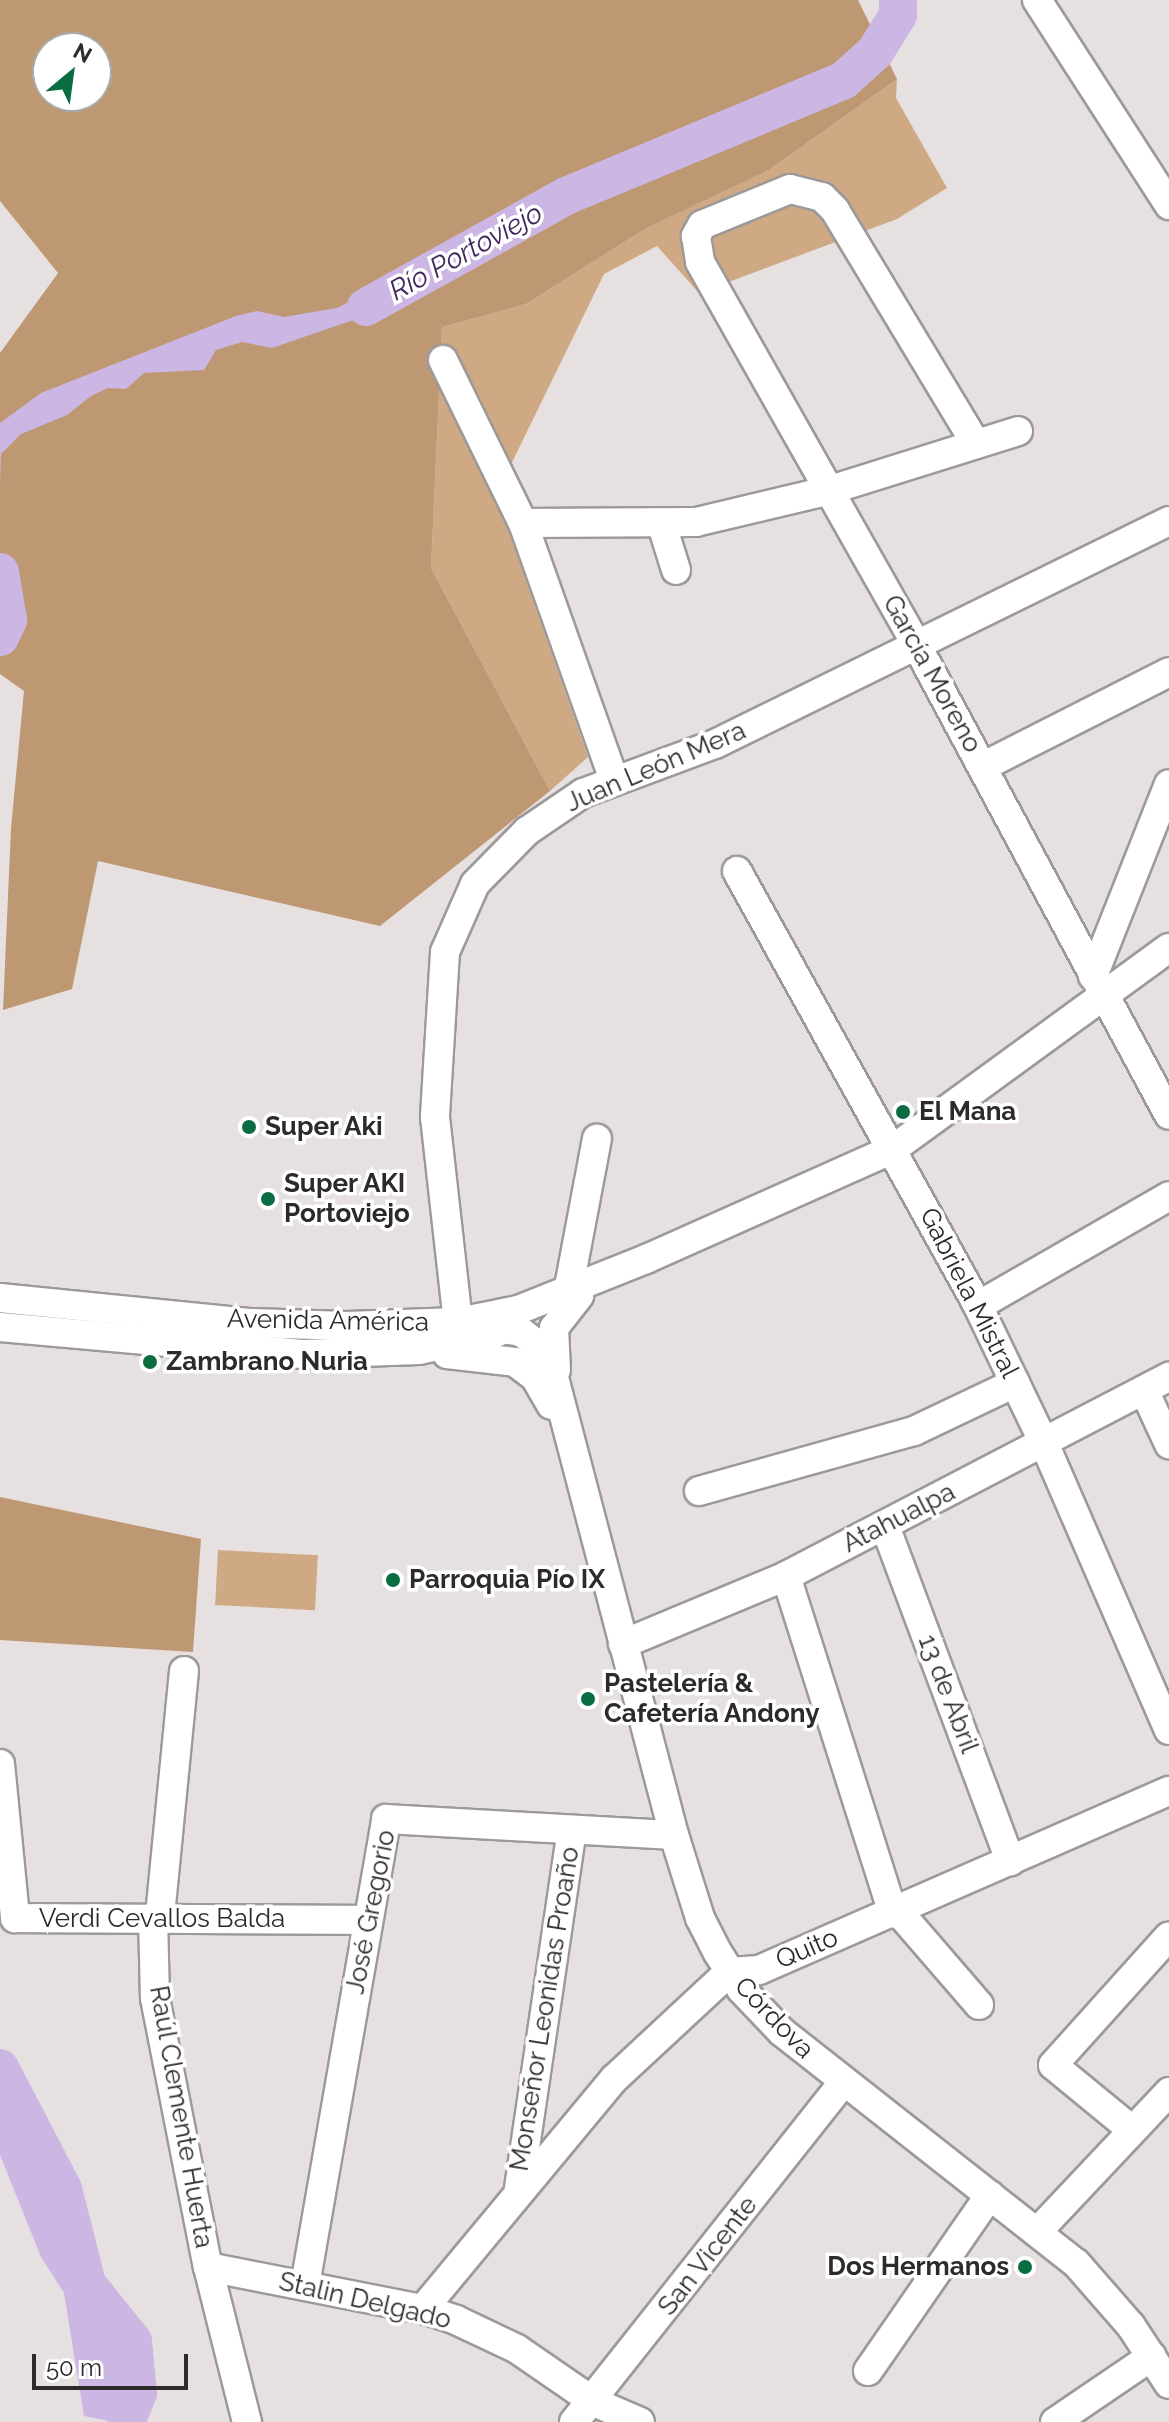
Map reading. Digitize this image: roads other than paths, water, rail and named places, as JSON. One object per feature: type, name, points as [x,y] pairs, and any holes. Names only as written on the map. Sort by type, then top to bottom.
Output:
[{"type":"street","points":[[1037,0],[1169,205]]},
{"type":"street","name":"García Moreno","points":[[976,444],[835,210],[822,197],[790,189],[702,225],[696,236],[700,262],[917,646],[1169,1115]]},
{"type":"street","points":[[443,360],[523,523],[614,780]]},
{"type":"street","points":[[523,523],[662,525],[830,490],[1018,431]]},
{"type":"street","name":"Juan León Mera","points":[[458,1322],[435,1117],[439,990],[445,952],[465,901],[496,858],[558,809],[614,780],[715,744],[1169,521]]},
{"type":"street","points":[[662,525],[676,570]]},
{"type":"street","points":[[982,767],[1169,672]]},
{"type":"street","points":[[1099,987],[1169,784]]},
{"type":"street","name":"Gabriela Mistral","points":[[737,871],[978,1306],[1044,1443],[1169,1730]]},
{"type":"street","name":"Avenida América","points":[[0,1327],[259,1353],[386,1352],[448,1345],[512,1328],[646,1259],[893,1149],[1099,987],[1169,948]]},
{"type":"street","points":[[562,1406],[553,1337],[560,1315],[573,1294],[597,1139]]},
{"type":"street","points":[[978,1306],[1169,1196]]},
{"type":"street","name":"Avenida América","points":[[0,1298],[252,1323],[458,1322],[573,1294]]},
{"type":"street","points":[[458,1322],[512,1328]]},
{"type":"street","name":"Córdova","points":[[512,1328],[543,1352],[562,1406],[575,1470],[697,1909],[737,1971],[843,2083],[1038,2231],[1092,2278],[1152,2356],[1168,2382]]},
{"type":"street","name":"Córdova","points":[[386,1352],[499,1358],[527,1369],[550,1404],[575,1470]]},
{"type":"street","points":[[699,1491],[914,1431],[1015,1383]]},
{"type":"street","points":[[1157,1384],[1169,1444]]},
{"type":"street","name":"Atahualpa","points":[[623,1644],[786,1576],[1157,1384]]},
{"type":"street","name":"13 de Abril","points":[[885,1526],[1010,1861]]},
{"type":"street","points":[[786,1576],[895,1912],[979,2005]]},
{"type":"street","name":"Raúl Clemente Huerta","points":[[184,1671],[156,1917],[155,1998],[208,2267],[247,2422]]},
{"type":"street","name":"Verdi Cevallos Balda","points":[[0,1764],[15,1918],[368,1920]]},
{"type":"street","name":"Quito","points":[[423,2309],[518,2189],[635,2057],[737,1971],[895,1912],[1169,1791]]},
{"type":"street","name":"José Gregorio","points":[[305,2285],[386,1819],[674,1835]]},
{"type":"street","name":"Monseñor Leonidas Proaño","points":[[518,2189],[572,1830]]},
{"type":"street","points":[[1132,2130],[1053,2065],[1169,1936]]},
{"type":"street","name":"San Vicente","points":[[585,2408],[843,2083]]},
{"type":"street","points":[[1038,2231],[1169,2092]]},
{"type":"street","points":[[868,2371],[990,2195]]},
{"type":"street","name":"Stalin Delgado","points":[[208,2267],[423,2309],[517,2349],[585,2408],[640,2422]]},
{"type":"street","points":[[1055,2422],[1152,2356]]},
{"type":"waterway","name":"Río Portoviejo","points":[[366,307],[566,196],[844,80],[875,52],[898,15],[898,0]]},
{"type":"waterway","name":"Río Portoviejo","points":[[0,572],[8,620],[0,637]]},
{"type":"waterway","name":"Río Portoviejo","points":[[0,2068],[63,2189],[87,2284],[133,2341],[138,2393],[126,2422]]},
{"type":"place","name":"El Mana","points":[[903,1112]]},
{"type":"place","name":"Super Aki","points":[[249,1127]]},
{"type":"place","name":"Super AKI Portoviejo","points":[[268,1199]]},
{"type":"place","name":"Zambrano Nuria","points":[[150,1362]]},
{"type":"place","name":"Parroquia Pío IX","points":[[393,1580]]},
{"type":"place","name":"Pastelería & Cafetería Andony","points":[[588,1699]]},
{"type":"place","name":"Dos Hermanos","points":[[1025,2267]]}]
